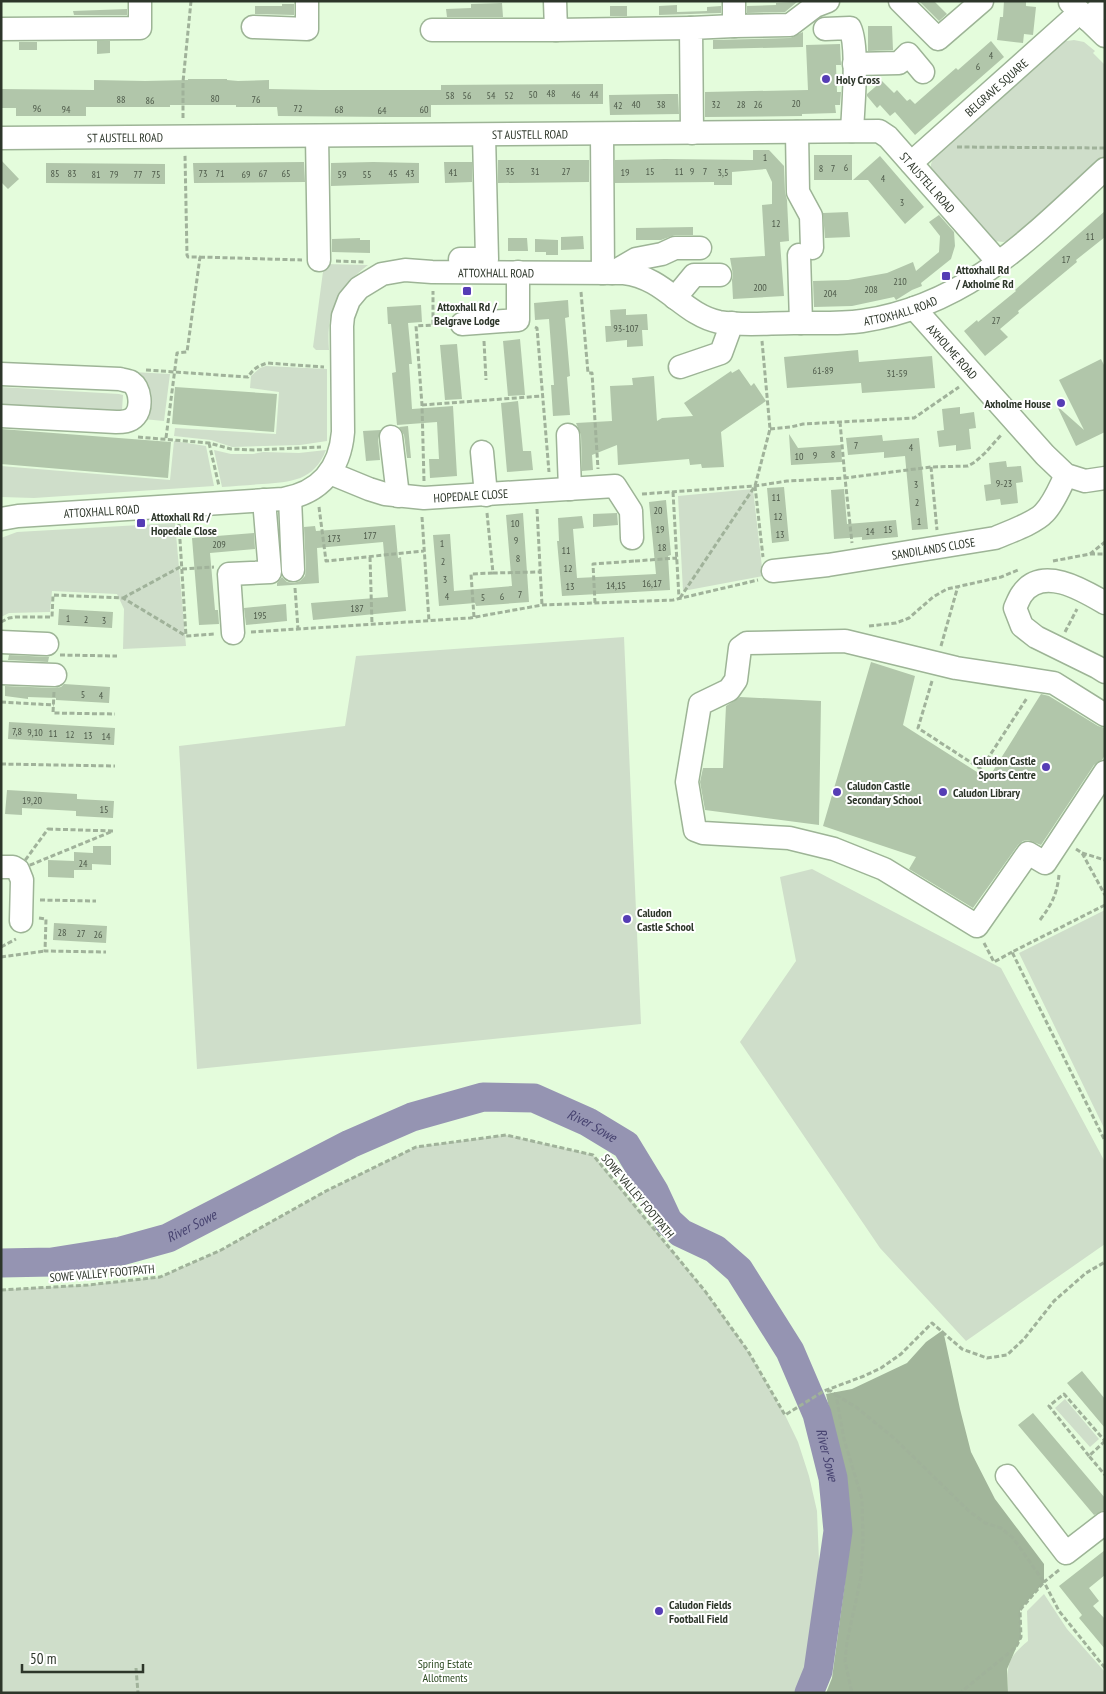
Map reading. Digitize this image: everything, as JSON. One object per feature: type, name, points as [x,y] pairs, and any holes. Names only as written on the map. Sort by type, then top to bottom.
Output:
[{"type":"street","points":[[1,29],[140,28],[140,1]]},
{"type":"street","points":[[253,27],[307,29],[307,1]]},
{"type":"street","points":[[555,1],[556,30]]},
{"type":"street","points":[[734,1],[734,26]]},
{"type":"street","points":[[432,30],[556,30],[790,25],[815,6],[828,1]]},
{"type":"street","points":[[900,1],[938,39],[982,1]]},
{"type":"street","name":"BELGRAVE SQUARE","points":[[912,163],[1079,11],[1105,2]]},
{"type":"street","points":[[1079,11],[1105,36]]},
{"type":"street","points":[[691,28],[692,133]]},
{"type":"street","points":[[826,29],[850,28],[853,35],[852,131]]},
{"type":"street","points":[[854,64],[899,63],[908,54],[923,72]]},
{"type":"street","name":"ST AUSTELL ROAD","points":[[1,138],[602,134],[871,130],[883,133],[912,163],[999,263]]},
{"type":"street","points":[[797,132],[798,192],[811,216],[805,251],[801,323]]},
{"type":"street","points":[[602,134],[607,273],[636,259],[662,254],[675,248],[700,248]]},
{"type":"street","points":[[484,135],[487,259]]},
{"type":"street","points":[[318,136],[319,260]]},
{"type":"street","name":"ATTOXHALL ROAD","points":[[1,519],[18,516],[290,498],[302,495],[329,471],[343,432],[342,326],[345,308],[358,288],[382,274],[405,270],[432,272],[521,265],[576,272],[631,274],[644,277],[656,284],[697,314],[711,321],[732,323],[858,322],[914,308],[959,289],[999,263],[1024,243],[1105,169]]},
{"type":"street","points":[[406,258],[487,259],[521,265],[518,320],[472,323]]},
{"type":"street","points":[[675,298],[694,275],[720,275]]},
{"type":"street","name":"AXHOLME ROAD","points":[[914,308],[1045,455],[1066,475]]},
{"type":"street","points":[[680,367],[721,353],[732,323]]},
{"type":"street","points":[[1,374],[120,379],[132,382],[138,392],[140,405],[135,416],[126,422],[1,416]]},
{"type":"street","points":[[552,490],[568,435]]},
{"type":"street","points":[[391,437],[398,496]]},
{"type":"street","points":[[482,452],[486,495]]},
{"type":"street","name":"HOPEDALE CLOSE","points":[[329,471],[368,489],[398,496],[424,498],[607,486]]},
{"type":"street","points":[[1066,475],[1085,481],[1105,478]]},
{"type":"street","name":"SANDILANDS CLOSE","points":[[768,565],[828,565],[995,538],[1020,528],[1044,514],[1066,475]]},
{"type":"street","points":[[607,486],[631,511],[632,538]]},
{"type":"street","points":[[290,498],[294,570]]},
{"type":"street","points":[[232,633],[229,574],[270,572],[264,500]]},
{"type":"street","points":[[1105,603],[1066,583],[1050,580],[1036,583],[1022,593],[1015,608],[1022,626],[1036,636],[1105,672]]},
{"type":"street","points":[[1,642],[47,644]]},
{"type":"street","points":[[1105,715],[1054,683],[956,668],[938,658],[845,642],[747,643],[740,648],[736,680],[728,690],[700,704],[687,782],[695,830],[704,833],[789,838],[834,850],[884,869],[977,926],[1028,853],[1045,863],[1105,772]]},
{"type":"street","points":[[1,673],[55,675]]},
{"type":"street","points":[[10,868],[22,880],[21,913]]},
{"type":"street","points":[[1007,1476],[1066,1553],[1105,1524]]},
{"type":"path","points":[[190,1],[182,125],[187,137],[185,150],[188,257],[364,262],[382,274]]},
{"type":"path","points":[[931,146],[1105,148]]},
{"type":"path","points":[[166,438],[177,353],[187,352],[200,257]]},
{"type":"path","points":[[429,621],[422,506],[424,498],[422,405],[416,326],[433,325],[432,272]]},
{"type":"path","points":[[576,272],[580,287],[588,373],[592,373],[607,486],[628,495],[844,478],[931,467],[968,466],[985,453],[1015,421]]},
{"type":"path","points":[[518,320],[537,328],[552,490],[540,572],[542,605]]},
{"type":"path","points":[[472,323],[486,380]]},
{"type":"path","points":[[679,598],[755,486],[770,429],[762,323]]},
{"type":"path","points":[[144,370],[248,376],[259,365],[267,363],[342,368]]},
{"type":"path","points":[[770,429],[803,424],[914,418],[974,376]]},
{"type":"path","points":[[422,405],[542,396]]},
{"type":"path","points":[[126,422],[136,437],[209,443],[231,449],[254,450],[326,446],[329,471],[326,561],[424,551]]},
{"type":"path","points":[[840,422],[844,478],[854,560]]},
{"type":"path","points":[[209,443],[220,490],[221,503]]},
{"type":"path","points":[[931,467],[939,548]]},
{"type":"path","points":[[1,622],[15,617],[52,617],[53,595],[123,598],[186,636],[429,621],[474,617],[542,605],[679,598],[764,579],[768,565],[755,486]]},
{"type":"path","points":[[673,492],[679,598]]},
{"type":"path","points":[[486,495],[493,573]]},
{"type":"path","points":[[177,506],[186,636]]},
{"type":"path","points":[[632,538],[635,561]]},
{"type":"path","points":[[1090,554],[1105,542]]},
{"type":"path","points":[[1052,561],[1090,554],[1105,554]]},
{"type":"path","points":[[370,557],[372,624]]},
{"type":"path","points":[[594,603],[594,564],[677,558]]},
{"type":"path","points":[[123,598],[182,568],[228,566],[229,574]]},
{"type":"path","points":[[845,642],[847,635],[854,629],[896,623],[909,618],[933,596],[947,589],[1001,577],[1025,568]]},
{"type":"path","points":[[294,570],[298,629]]},
{"type":"path","points":[[474,617],[471,574],[540,572]]},
{"type":"path","points":[[958,586],[918,728],[981,769],[1039,681]]},
{"type":"path","points":[[1067,629],[1077,609]]},
{"type":"path","points":[[47,644],[56,654],[117,656]]},
{"type":"path","points":[[55,675],[54,713],[115,714]]},
{"type":"path","points":[[1,702],[54,705]]},
{"type":"path","points":[[1,764],[115,766]]},
{"type":"path","points":[[48,829],[113,832],[27,866],[10,868],[48,829]]},
{"type":"path","points":[[1040,920],[1052,902],[1058,887],[1059,873],[1056,846],[1105,860]]},
{"type":"path","points":[[1082,853],[1105,895]]},
{"type":"path","points":[[21,913],[96,901]]},
{"type":"path","points":[[977,926],[994,962],[1105,905]]},
{"type":"path","points":[[21,913],[46,919],[45,951]]},
{"type":"path","points":[[1,957],[45,951],[106,952]]},
{"type":"path","points":[[1012,952],[1105,1141]]},
{"type":"path","name":"SOWE VALLEY FOOTPATH","points":[[1,1290],[88,1285],[160,1277],[221,1250],[326,1191],[416,1147],[506,1135],[592,1155],[705,1291],[748,1351],[785,1415],[824,1391],[881,1368],[901,1354],[932,1323],[962,1349],[987,1358],[1007,1355],[1024,1339],[1054,1301],[1086,1273],[1105,1262]]},
{"type":"path","points":[[824,1391],[831,1391],[856,1407],[895,1439],[970,1512],[985,1523],[1001,1528],[1013,1538],[1044,1582],[1059,1611],[1105,1668]]},
{"type":"path","points":[[1090,1456],[1105,1441],[1064,1394],[1049,1406],[1090,1456],[1105,1474]]},
{"type":"path","points":[[836,1395],[844,1439],[862,1499],[863,1541],[861,1577],[847,1642],[845,1661],[852,1693]]},
{"type":"path","points":[[960,1693],[1016,1648],[1021,1637],[1020,1610],[1044,1582],[1072,1560],[1066,1553]]},
{"type":"path","points":[[136,1668],[138,1693]]},
{"type":"green space","points":[[1074,40],[1084,42],[1095,51],[1093,53],[1105,65],[1105,158],[1008,241],[994,241],[931,171],[931,164],[935,155],[1060,42]]},
{"type":"green space","points":[[324,264],[368,265],[348,283],[336,302],[329,324],[329,350],[316,350],[313,347]]},
{"type":"green space","points":[[266,366],[327,369],[327,441],[300,445],[232,447],[211,440],[174,436],[175,428],[276,434],[279,392],[250,388],[251,376],[260,368]]},
{"type":"green space","points":[[133,372],[170,374],[164,421],[143,419]]},
{"type":"green space","points":[[1,387],[119,394],[123,395],[122,410],[118,412],[1,406]]},
{"type":"green space","points":[[174,441],[206,446],[214,486],[34,498],[1,497],[1,466],[170,480]]},
{"type":"green space","points":[[214,450],[231,454],[253,454],[263,452],[299,453],[326,450],[315,468],[308,474],[292,481],[222,487]]},
{"type":"green space","points":[[753,489],[763,576],[683,591],[678,496]]},
{"type":"green space","points":[[175,523],[186,646],[123,649],[124,609],[117,594],[52,591],[50,612],[9,613],[1,617],[1,538],[17,532]]},
{"type":"green space","points":[[624,637],[641,1024],[197,1069],[179,746],[345,726],[356,656]]},
{"type":"green space","points":[[812,869],[1001,968],[1105,1162],[1105,1244],[966,1341],[880,1248],[740,1042],[796,961],[780,877]]},
{"type":"green space","points":[[1105,910],[1105,1130],[1019,953]]},
{"type":"green space","name":"Spring Estate Allotments","points":[[506,1135],[593,1155],[705,1291],[748,1351],[785,1415],[798,1442],[809,1476],[817,1511],[819,1561],[818,1613],[800,1693],[1,1693],[1,1290],[88,1285],[160,1277],[221,1250],[326,1191],[416,1147]]},
{"type":"green space","points":[[943,1330],[971,1452],[995,1499],[1044,1564],[1044,1582],[1020,1610],[1021,1637],[1007,1669],[1008,1693],[826,1693],[832,1678],[845,1582],[848,1495],[826,1394],[852,1389],[907,1363],[926,1342]]},
{"type":"green space","points":[[1065,1399],[1099,1439],[1090,1447],[1055,1408]]},
{"type":"green space","points":[[1044,1594],[1067,1629],[1105,1672],[1105,1693],[1008,1693],[1009,1664],[1015,1653],[1028,1641],[1027,1611]]},
{"type":"building","points":[[919,1],[934,1],[947,14],[939,21]]},
{"type":"building","points":[[1004,1],[1026,1],[1026,6],[1036,7],[1033,35],[1024,34],[1023,43],[997,40],[1000,17],[1003,17]]},
{"type":"building","points":[[797,2],[785,12],[747,13],[747,6]]},
{"type":"building","points":[[502,3],[503,17],[447,17],[446,9],[471,8],[471,4]]},
{"type":"building","points":[[282,4],[294,4],[294,15],[255,14],[255,6],[282,6]]},
{"type":"building","points":[[677,5],[677,12],[707,11],[707,7],[721,6],[721,13],[659,15],[659,6]]},
{"type":"building","points":[[610,6],[627,6],[627,16],[610,16]]},
{"type":"building","points":[[127,9],[127,15],[74,15],[73,11]]},
{"type":"building","points":[[868,26],[892,26],[893,50],[868,51]]},
{"type":"building","points":[[803,32],[803,47],[713,49],[713,40],[790,38]]},
{"type":"building","points":[[97,41],[110,41],[110,53],[97,54]]},
{"type":"building","points":[[991,41],[1004,57],[915,135],[895,112],[890,116],[880,105],[877,108],[867,96],[882,81],[894,93],[897,90],[907,101],[910,99],[915,104],[956,68],[958,70]]},
{"type":"building","points":[[19,42],[37,42],[37,50],[19,50]]},
{"type":"building","points":[[840,44],[841,65],[836,65],[837,92],[841,92],[840,105],[835,105],[836,113],[802,114],[802,116],[705,117],[705,92],[808,90],[806,45]]},
{"type":"building","points":[[188,79],[269,80],[269,89],[321,90],[441,90],[441,85],[603,84],[603,104],[431,105],[431,117],[278,116],[277,107],[236,107],[236,105],[86,107],[86,116],[16,116],[16,108],[1,108],[1,89],[94,90],[94,80],[145,81]]},
{"type":"building","points":[[678,94],[679,114],[610,115],[609,95]]},
{"type":"building","points":[[753,150],[769,150],[784,166],[789,241],[780,242],[784,296],[733,299],[733,275],[730,258],[765,256],[762,205],[772,204],[772,182],[766,169],[732,172],[732,185],[714,185],[714,182],[615,183],[615,160],[753,160]]},
{"type":"building","points":[[814,155],[852,155],[852,180],[814,180]]},
{"type":"building","points":[[880,156],[924,207],[905,224],[868,180],[853,180]]},
{"type":"building","points":[[1,160],[19,179],[8,189],[1,182]]},
{"type":"building","points":[[498,160],[589,160],[589,182],[498,183]]},
{"type":"building","points":[[304,162],[305,182],[194,183],[193,163]]},
{"type":"building","points":[[444,162],[472,162],[472,182],[445,183]]},
{"type":"building","points":[[46,163],[165,164],[165,184],[46,183]]},
{"type":"building","points":[[331,163],[419,163],[419,183],[331,186]]},
{"type":"building","points":[[1105,211],[1105,237],[1018,311],[1019,313],[1000,329],[1008,337],[985,356],[964,331],[1016,291]]},
{"type":"building","points":[[848,212],[850,237],[825,238],[823,213]]},
{"type":"building","points":[[939,215],[954,232],[955,246],[951,259],[921,283],[922,286],[896,300],[894,297],[852,306],[814,307],[813,281],[848,280],[887,273],[913,262],[916,271],[939,252],[940,236],[929,222]]},
{"type":"building","points":[[693,227],[693,235],[675,235],[661,240],[636,240],[636,228]]},
{"type":"building","points":[[583,236],[584,249],[561,250],[561,237]]},
{"type":"building","points":[[360,238],[360,240],[370,240],[370,253],[332,252],[332,239]]},
{"type":"building","points":[[508,238],[527,238],[528,251],[508,251]]},
{"type":"building","points":[[535,239],[558,240],[558,255],[546,255],[546,252],[535,252]]},
{"type":"building","points":[[568,300],[569,317],[565,318],[570,376],[567,377],[570,415],[553,416],[551,385],[554,385],[549,319],[535,320],[534,303]]},
{"type":"building","points":[[421,305],[422,322],[408,323],[412,364],[409,364],[412,409],[453,406],[457,476],[430,478],[429,459],[439,459],[437,422],[397,425],[392,373],[396,372],[391,324],[388,324],[387,307]]},
{"type":"building","points":[[626,309],[626,315],[647,314],[648,330],[642,330],[643,346],[627,347],[627,340],[606,342],[605,326],[611,326],[610,310]]},
{"type":"building","points":[[520,339],[525,395],[508,396],[503,341]]},
{"type":"building","points":[[457,344],[462,399],[445,400],[440,345]]},
{"type":"building","points":[[858,350],[859,362],[932,356],[935,388],[862,393],[861,383],[787,388],[784,357]]},
{"type":"building","name":"Axholme House","points":[[1101,359],[1105,367],[1105,432],[1076,446],[1057,406],[1084,430],[1059,380]]},
{"type":"building","points":[[739,369],[751,386],[754,383],[766,401],[721,432],[724,467],[702,468],[701,464],[690,465],[689,459],[618,465],[617,445],[592,455],[593,470],[582,471],[581,435],[576,423],[612,421],[610,386],[633,385],[632,378],[654,376],[657,421],[662,418],[693,416],[684,403],[731,371],[732,373]]},
{"type":"building","points":[[175,387],[277,394],[274,432],[172,424]]},
{"type":"building","points":[[518,401],[523,451],[531,451],[533,470],[507,472],[501,403]]},
{"type":"building","points":[[960,407],[960,414],[974,412],[976,428],[969,429],[971,449],[956,451],[956,445],[939,447],[937,431],[944,430],[942,409]]},
{"type":"building","points":[[408,426],[411,458],[407,458],[404,435],[399,427]]},
{"type":"building","points":[[1,429],[171,442],[168,478],[1,464]]},
{"type":"building","points":[[381,430],[378,439],[380,460],[366,461],[363,431]]},
{"type":"building","points":[[789,434],[798,448],[841,445],[842,462],[791,465]]},
{"type":"building","points":[[882,435],[883,441],[919,438],[928,529],[912,530],[905,456],[884,458],[884,452],[848,455],[846,438]]},
{"type":"building","points":[[1006,461],[1007,467],[1021,466],[1023,482],[1016,483],[1018,503],[1001,505],[1000,499],[986,501],[984,485],[991,484],[989,463]]},
{"type":"building","points":[[784,487],[789,541],[772,543],[767,488]]},
{"type":"building","points":[[844,489],[847,524],[896,520],[898,537],[862,540],[862,537],[834,539],[831,490]]},
{"type":"building","points":[[666,500],[671,555],[668,556],[670,590],[562,596],[557,541],[559,541],[558,518],[582,516],[584,528],[573,529],[577,578],[656,574],[649,502]]},
{"type":"building","points":[[523,513],[529,602],[476,606],[475,603],[439,606],[433,535],[450,534],[454,591],[512,586],[506,515]]},
{"type":"building","points":[[617,513],[618,525],[593,527],[593,514]]},
{"type":"building","points":[[395,525],[398,558],[401,557],[406,611],[313,620],[311,603],[388,597],[383,542],[317,548],[319,583],[277,586],[282,577],[287,582],[294,583],[300,581],[305,576],[304,527],[315,526],[316,531]]},
{"type":"building","points":[[254,533],[255,549],[210,553],[215,610],[218,610],[219,624],[199,625],[192,538]]},
{"type":"building","points":[[286,604],[287,621],[246,625],[244,608]]},
{"type":"building","points":[[59,609],[113,612],[112,628],[58,625]]},
{"type":"building","points":[[9,655],[49,657],[48,662],[8,660]]},
{"type":"building","name":"Caludon Castle Secondary School","points":[[871,662],[915,676],[903,725],[988,779],[1041,694],[1049,696],[1098,726],[1105,728],[1105,755],[1102,760],[1094,765],[1041,845],[1028,840],[1018,845],[973,908],[909,869],[916,857],[823,826]]},
{"type":"building","points":[[64,684],[110,687],[109,703],[5,696],[5,686],[55,688],[61,687]]},
{"type":"building","points":[[740,697],[821,701],[819,825],[705,810],[700,782],[703,768],[723,768],[726,706]]},
{"type":"building","points":[[9,722],[115,728],[114,745],[8,739]]},
{"type":"building","points":[[7,790],[77,794],[77,799],[114,801],[113,818],[76,816],[76,811],[22,808],[22,815],[5,814]]},
{"type":"building","points":[[93,846],[111,846],[111,865],[92,864],[92,870],[74,870],[74,878],[48,877],[48,860],[74,861],[74,852],[93,853]]},
{"type":"building","points":[[54,923],[107,926],[106,943],[53,940]]},
{"type":"building","points":[[1082,1371],[1105,1399],[1105,1428],[1067,1383]]},
{"type":"building","points":[[1033,1413],[1105,1498],[1105,1510],[1094,1515],[1018,1425]]},
{"type":"building","points":[[1105,1550],[1105,1575],[1089,1588],[1099,1601],[1093,1606],[1105,1619],[1105,1649],[1079,1618],[1082,1615],[1059,1586]]},
{"type":"waterway","name":"River Sowe","points":[[1,1263],[52,1262],[121,1251],[168,1238],[350,1144],[412,1117],[483,1097],[534,1098],[588,1122],[626,1145],[654,1191],[668,1221],[681,1233],[715,1249],[739,1270],[790,1351],[817,1414],[833,1478],[838,1531],[818,1671],[809,1693]]},
{"type":"place","name":"Holy Cross","points":[[826,79]]},
{"type":"place","name":"Attoxhall Rd / Axholme Rd","points":[[946,276]]},
{"type":"place","name":"Attoxhall Rd / Belgrave Lodge","points":[[467,291]]},
{"type":"place","name":"Axholme House","points":[[1061,403]]},
{"type":"place","name":"Attoxhall Rd / Hopedale Close","points":[[141,523]]},
{"type":"place","name":"Caludon Castle Sports Centre","points":[[1046,767]]},
{"type":"place","name":"Caludon Castle Secondary School","points":[[837,792]]},
{"type":"place","name":"Caludon Library","points":[[943,792]]},
{"type":"place","name":"Caludon Castle School","points":[[627,919]]},
{"type":"place","name":"Caludon Fields Football Field","points":[[659,1611]]}]
